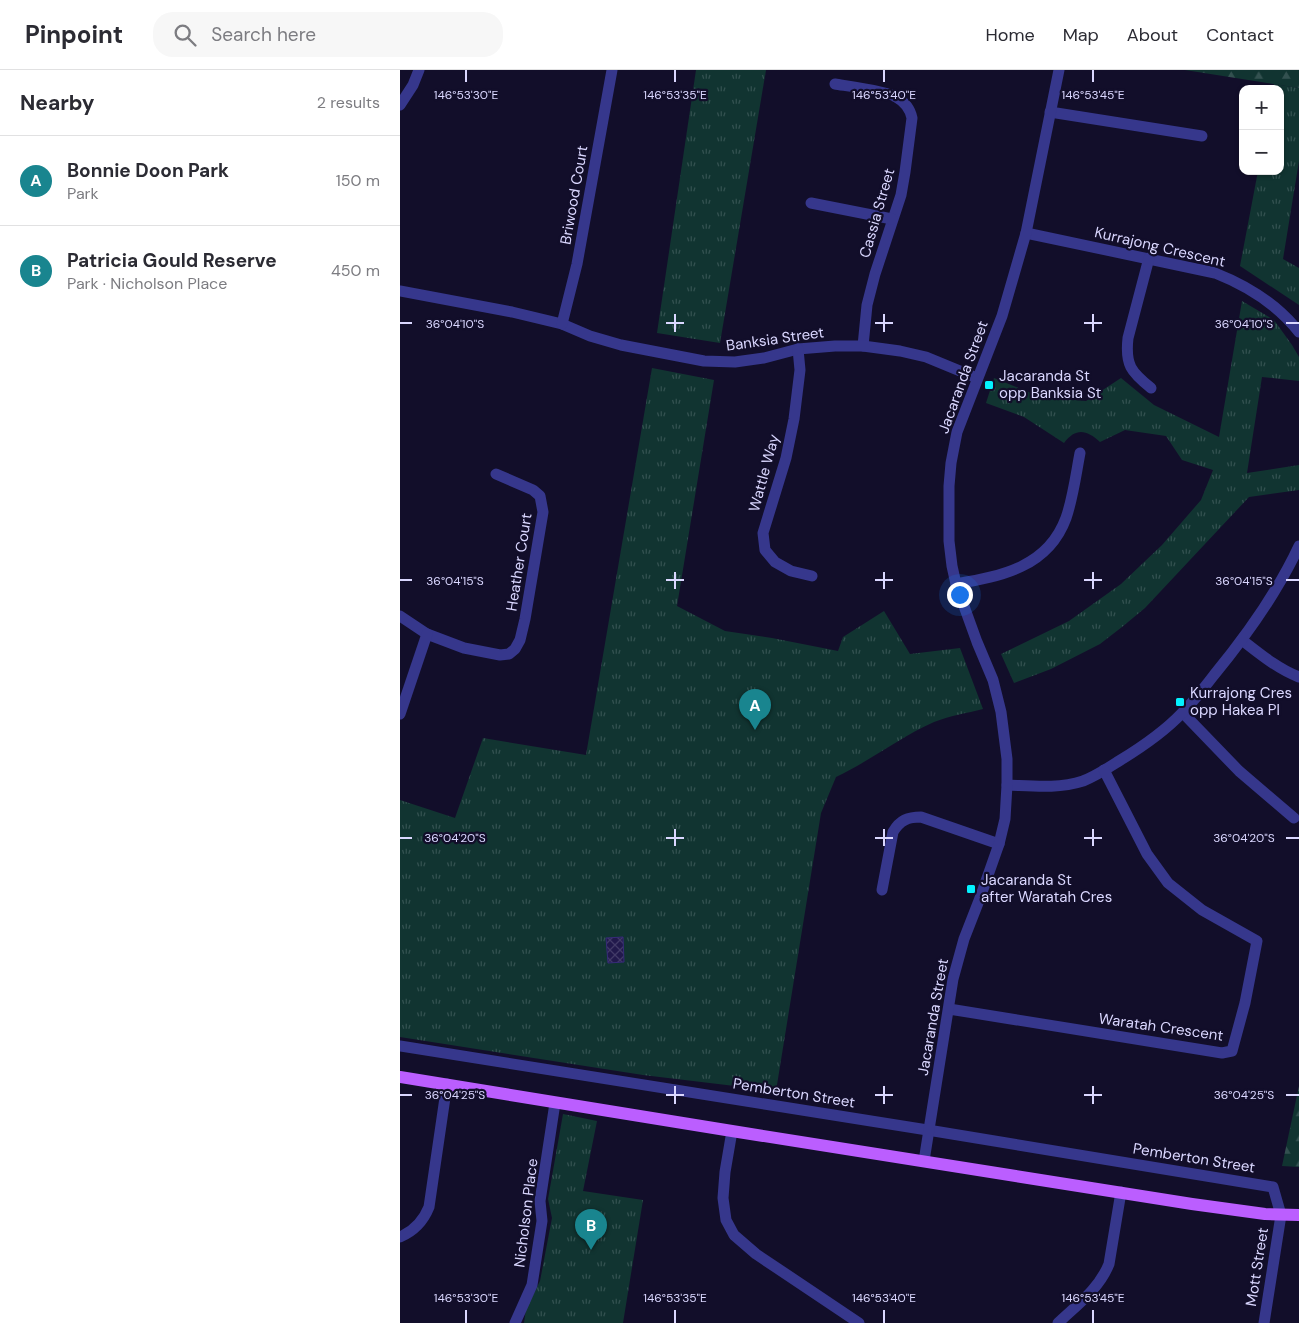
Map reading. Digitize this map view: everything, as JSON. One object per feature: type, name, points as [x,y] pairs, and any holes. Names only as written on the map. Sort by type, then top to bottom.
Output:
[{"type":"main road","points":[[400,1077],[732,1132],[1192,1204],[1281,1215],[1299,1214]]},
{"type":"street","points":[[400,105],[413,85],[419,70]]},
{"type":"street","name":"Briwood Court","points":[[562,324],[577,264],[612,70]]},
{"type":"street","name":"Jacaranda Street","points":[[924,1161],[957,960],[999,844],[1005,819],[1008,785],[1008,759],[1002,712],[993,680],[956,584],[950,541],[948,486],[957,432],[1002,316],[1026,234],[1059,70]]},
{"type":"street","name":"Cassia Street","points":[[835,84],[894,95],[905,103],[910,110],[912,118],[901,195],[892,219],[868,305],[862,346]]},
{"type":"street","points":[[1050,112],[1202,136]]},
{"type":"street","points":[[811,203],[892,219]]},
{"type":"street","name":"Kurrajong Crescent","points":[[1026,234],[1196,268],[1237,282],[1270,303],[1299,332]]},
{"type":"street","points":[[1148,258],[1126,352],[1134,374],[1151,388]]},
{"type":"street","name":"Banksia Street","points":[[400,291],[512,312],[562,324],[590,336],[621,345],[704,360],[734,362],[764,358],[798,349],[862,346],[900,350],[926,357],[977,378]]},
{"type":"street","name":"Wattle Way","points":[[798,349],[800,370],[794,419],[786,458],[763,533],[765,550],[776,562],[791,572],[812,576]]},
{"type":"street","points":[[956,584],[999,576],[1038,558],[1054,540],[1066,518],[1080,453]]},
{"type":"street","name":"Heather Court","points":[[427,634],[464,648],[500,655],[509,654],[515,649],[520,640],[543,512],[540,496],[534,490],[496,474]]},
{"type":"street","points":[[1008,785],[1058,786],[1082,781],[1104,770],[1148,742],[1182,713],[1242,640],[1270,600],[1299,546]]},
{"type":"street","points":[[400,616],[427,634],[400,714]]},
{"type":"street","points":[[1242,640],[1270,662],[1299,677]]},
{"type":"street","points":[[1182,713],[1239,771],[1294,818]]},
{"type":"street","name":"Waratah Crescent","points":[[949,1009],[1222,1053],[1232,1051],[1245,1003],[1257,941],[1202,910],[1168,883],[1147,854],[1104,770]]},
{"type":"street","points":[[882,890],[893,832],[902,821],[921,817],[999,844]]},
{"type":"street","name":"Pemberton Street","points":[[400,1046],[1273,1187],[1281,1215]]},
{"type":"street","points":[[400,1237],[415,1228],[423,1218],[428,1207],[447,1084]]},
{"type":"street","name":"Nicholson Place","points":[[515,1323],[532,1285],[542,1221],[540,1201],[555,1103]]},
{"type":"street","points":[[732,1132],[725,1172],[723,1198],[726,1220],[734,1235],[756,1254],[859,1323]]},
{"type":"street","points":[[1058,1323],[1096,1288],[1105,1275],[1109,1264],[1121,1192]]},
{"type":"street","name":"Mott Street","points":[[1264,1323],[1281,1215]]},
{"type":"green space","points":[[696,70],[766,70],[720,343],[657,333]]},
{"type":"green space","points":[[1185,70],[1299,70],[1299,88]]},
{"type":"green space","points":[[1284,86],[1299,88],[1299,161],[1283,259],[1299,268],[1299,305],[1240,266],[1257,175],[1284,175]]},
{"type":"green space","points":[[1242,301],[1274,320],[1299,357],[1299,381],[1262,377],[1247,473],[1299,465],[1299,490],[1249,497],[1145,608],[1122,627],[1100,644],[1051,669],[1014,683],[1001,654],[1069,621],[1121,584],[1162,545],[1201,500],[1213,470],[1182,460],[1166,436],[1125,430],[1100,442],[1091,435],[1077,432],[1064,443],[1024,417],[986,403],[994,378],[1041,397],[1086,401],[1121,378],[1154,405],[1219,437]]},
{"type":"green space","points":[[652,368],[714,380],[677,606],[725,631],[838,651],[843,637],[884,611],[910,654],[960,648],[983,709],[934,722],[836,777],[821,813],[776,1091],[643,1075],[400,1037],[400,800],[455,818],[483,738],[586,755]]},
{"type":"green space","points":[[1299,1086],[1299,1167],[1282,1166]]},
{"type":"green space","points":[[563,1114],[597,1121],[583,1191],[643,1200],[623,1323],[524,1323],[526,1309],[540,1281],[552,1218],[548,1199]]},
{"type":"building","points":[[623,937],[624,962],[608,963],[606,938]]},
{"type":"place","name":"Jacaranda St opp Banksia St","points":[[989,385]]},
{"type":"place","name":"Kurrajong Cres opp Hakea Pl","points":[[1180,702]]},
{"type":"place","name":"Bonnie Doon Park","points":[[755,730]]},
{"type":"place","name":"Jacaranda St after Waratah Cres","points":[[971,889]]},
{"type":"place","name":"Patricia Gould Reserve","points":[[591,1250]]}]
